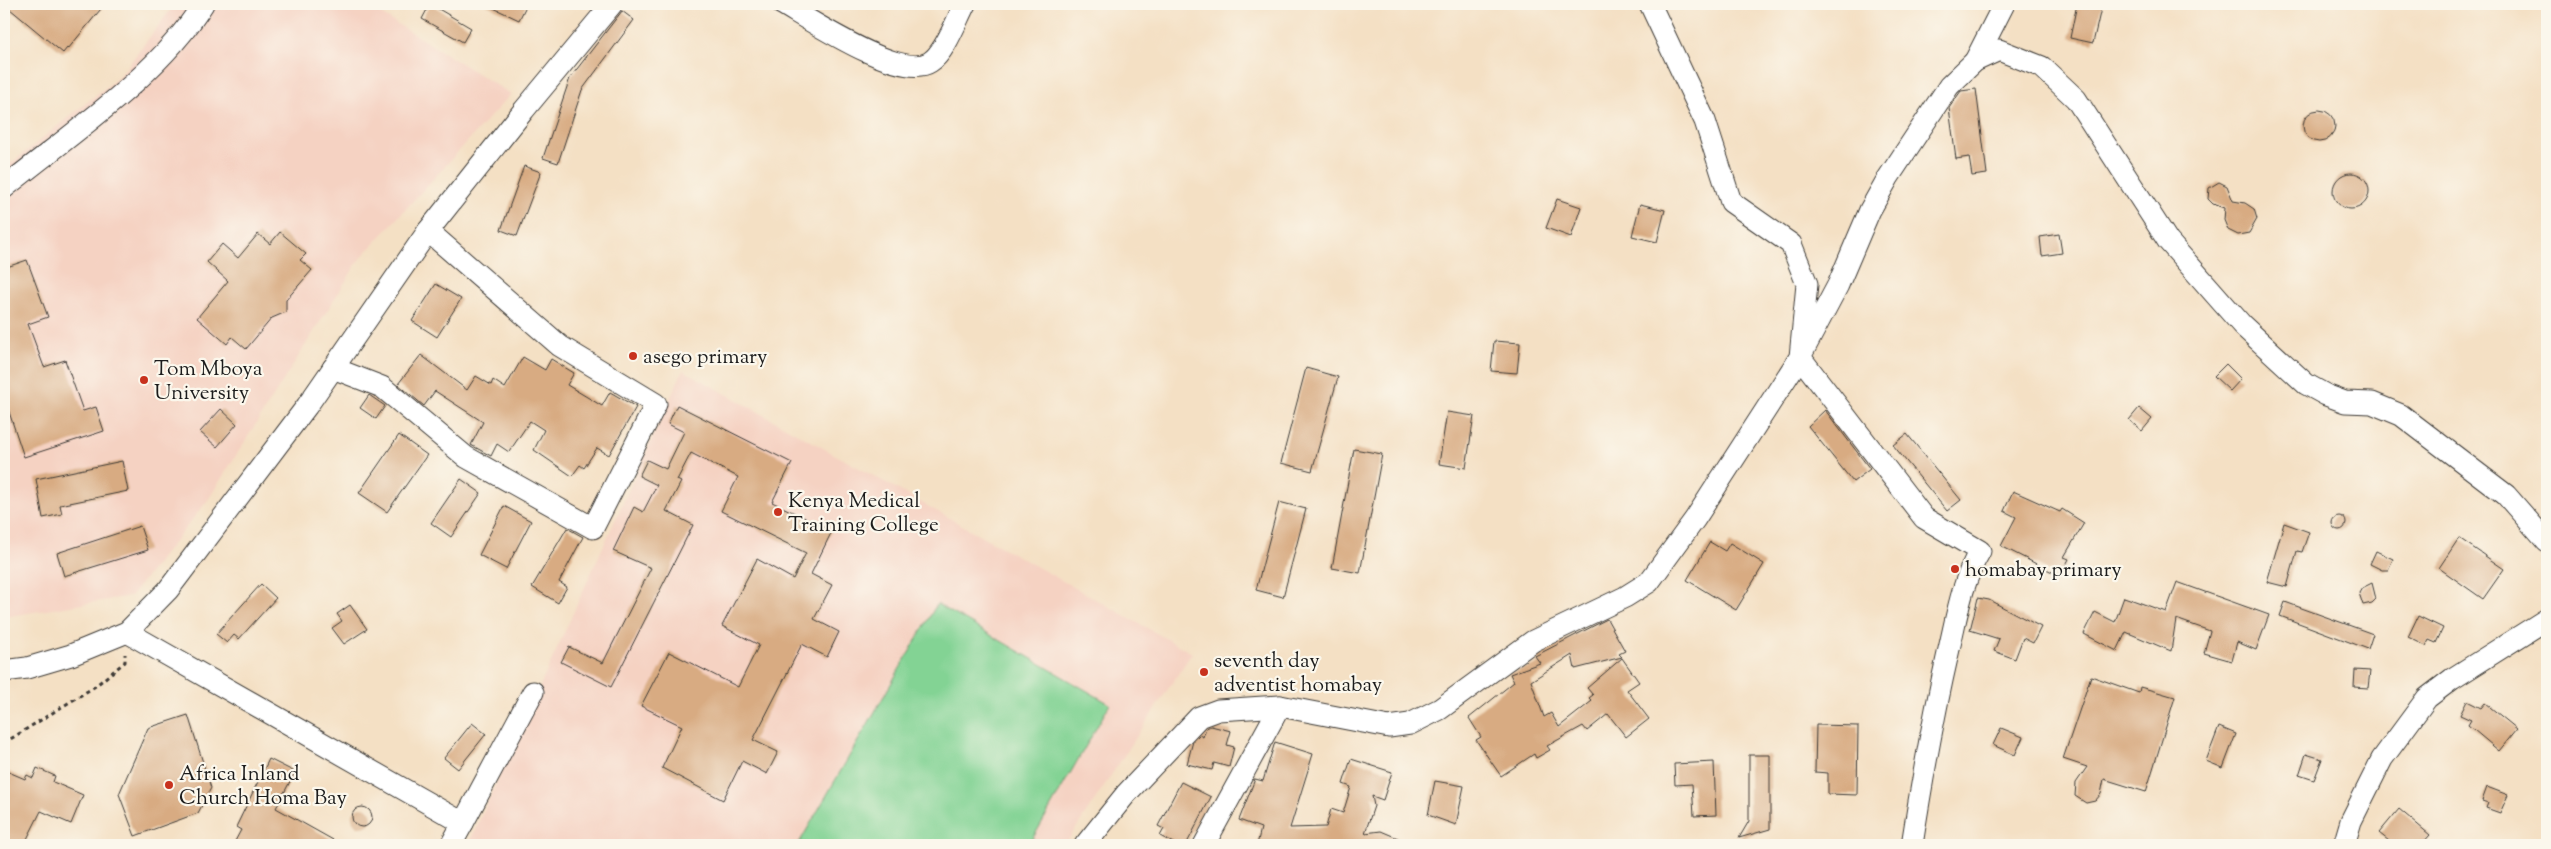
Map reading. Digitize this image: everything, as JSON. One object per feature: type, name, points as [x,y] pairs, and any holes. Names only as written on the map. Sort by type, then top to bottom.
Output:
[{"type":"street","points":[[4,188],[129,87],[196,16],[203,4]]},
{"type":"street","points":[[4,671],[27,668],[71,655],[127,632],[168,590],[333,368],[428,232],[524,110],[612,4]]},
{"type":"street","points":[[782,4],[868,53],[910,67],[930,62],[946,42],[965,4]]},
{"type":"street","points":[[1650,4],[1705,121],[1731,202],[1791,244],[1807,284],[1800,357],[1924,518],[1980,551],[1967,572],[1961,594],[1940,686],[1912,845]]},
{"type":"street","points":[[1086,845],[1126,794],[1199,717],[1218,710],[1280,706],[1389,727],[1410,724],[1440,709],[1533,641],[1625,598],[1649,582],[1695,519],[1800,357],[1838,285],[1870,210],[1888,178],[1950,86],[1975,61],[2004,4]]},
{"type":"street","points":[[1975,61],[1998,50],[2042,67],[2076,100],[2168,241],[2242,325],[2306,384],[2326,395],[2345,402],[2372,403],[2401,415],[2506,495],[2547,542]]},
{"type":"street","points":[[333,368],[382,387],[466,457],[593,528],[656,404],[560,346],[428,232]]},
{"type":"street","points":[[2344,845],[2350,821],[2382,759],[2427,698],[2452,679],[2547,619]]},
{"type":"street","points":[[127,632],[463,823]]},
{"type":"street","points":[[451,845],[533,692]]},
{"type":"street","points":[[1204,845],[1280,706]]},
{"type":"path","points":[[4,743],[94,687],[125,662],[127,632]]},
{"type":"shaded area","name":"Tom Mboya University","points":[[175,4],[365,4],[511,94],[359,260],[208,500],[131,596],[4,617],[4,169],[120,76]]},
{"type":"shaded area","name":"Kenya Medical Training College","points":[[683,370],[1192,653],[1065,845],[468,845]]},
{"type":"green space","points":[[937,604],[1110,704],[1029,845],[798,845]]},
{"type":"building","points":[[4,4],[105,4],[63,53]]},
{"type":"building","points":[[430,4],[471,28],[463,42],[422,19]]},
{"type":"building","points":[[485,4],[527,4],[519,20]]},
{"type":"building","points":[[2077,4],[2102,4],[2093,43],[2070,38]]},
{"type":"building","points":[[622,11],[634,20],[582,90],[558,163],[543,158],[570,78]]},
{"type":"building","points":[[1976,89],[1987,174],[1972,176],[1969,157],[1956,159],[1949,108],[1961,91]]},
{"type":"building","points":[[2319,110],[2325,111],[2330,115],[2334,120],[2334,132],[2330,137],[2325,141],[2319,142],[2313,141],[2308,137],[2304,132],[2303,126],[2304,120],[2308,115],[2313,111]]},
{"type":"building","points":[[524,166],[541,172],[517,236],[501,230]]},
{"type":"building","points":[[2351,173],[2358,174],[2364,178],[2368,184],[2368,198],[2364,204],[2358,208],[2351,209],[2344,208],[2338,204],[2334,198],[2333,191],[2334,184],[2338,178],[2344,174]]},
{"type":"building","points":[[2219,182],[2227,186],[2233,201],[2245,203],[2254,209],[2257,219],[2249,233],[2238,235],[2228,230],[2224,220],[2225,208],[2213,204],[2208,199],[2209,188]]},
{"type":"building","points":[[1557,199],[1581,207],[1571,237],[1546,228]]},
{"type":"building","points":[[1640,204],[1665,210],[1657,242],[1632,236]]},
{"type":"building","points":[[280,232],[306,254],[300,260],[312,270],[286,300],[286,312],[272,318],[246,349],[232,337],[227,344],[197,318],[228,281],[207,262],[222,244],[238,258],[258,234],[270,244]]},
{"type":"building","points":[[2059,234],[2062,253],[2042,256],[2040,237]]},
{"type":"building","points":[[27,260],[48,317],[28,324],[44,367],[65,360],[83,411],[96,407],[104,431],[24,457],[4,397],[4,268]]},
{"type":"building","points":[[436,284],[461,299],[437,337],[412,321]]},
{"type":"building","points":[[1494,341],[1520,343],[1517,373],[1491,371]]},
{"type":"building","points":[[421,355],[467,390],[476,376],[491,385],[493,380],[505,388],[523,357],[545,370],[551,359],[574,373],[567,385],[602,406],[610,392],[636,407],[609,455],[597,448],[584,468],[580,465],[572,476],[534,450],[544,430],[530,421],[509,452],[497,444],[491,456],[471,445],[483,422],[435,391],[424,406],[398,384]]},
{"type":"building","points":[[2226,364],[2241,379],[2230,391],[2214,376]]},
{"type":"building","points":[[1306,368],[1338,377],[1312,471],[1281,463]]},
{"type":"building","points":[[369,395],[385,406],[376,419],[360,408]]},
{"type":"building","points":[[677,405],[792,463],[772,502],[832,531],[811,574],[832,585],[814,619],[839,632],[827,657],[802,644],[753,740],[778,752],[767,774],[742,761],[723,800],[662,768],[682,726],[641,706],[669,652],[738,687],[759,645],[722,626],[757,559],[793,579],[806,553],[721,511],[738,477],[691,453],[677,480],[681,482],[666,511],[693,525],[611,687],[561,662],[569,647],[603,663],[651,568],[613,551],[634,507],[643,512],[657,485],[639,476],[647,460],[666,469],[684,432],[668,424]]},
{"type":"building","points":[[2139,408],[2152,419],[2142,431],[2129,420]]},
{"type":"building","points":[[221,409],[237,424],[217,447],[200,432]]},
{"type":"building","points":[[1825,410],[1870,469],[1853,482],[1808,426]]},
{"type":"building","points":[[1447,412],[1474,416],[1466,468],[1439,464]]},
{"type":"building","points":[[1907,434],[1961,500],[1947,511],[1893,445]]},
{"type":"building","points":[[399,435],[427,455],[387,512],[359,493]]},
{"type":"building","points":[[1354,449],[1382,454],[1360,573],[1332,568]]},
{"type":"building","points":[[122,461],[128,491],[60,505],[62,514],[43,518],[36,479]]},
{"type":"building","points":[[461,479],[481,493],[451,537],[431,523]]},
{"type":"building","points":[[2013,491],[2060,512],[2062,509],[2084,523],[2064,557],[2069,559],[2060,576],[2001,546],[2016,517],[2004,511]]},
{"type":"building","points":[[1279,502],[1306,509],[1283,597],[1256,590]]},
{"type":"building","points":[[504,506],[531,521],[506,569],[479,555]]},
{"type":"building","points":[[2336,516],[2342,516],[2346,523],[2342,530],[2336,530],[2332,526],[2332,520]]},
{"type":"building","points":[[2284,523],[2309,532],[2302,552],[2297,551],[2287,587],[2267,582]]},
{"type":"building","points":[[140,526],[148,550],[64,576],[57,553]]},
{"type":"building","points":[[567,528],[583,537],[559,582],[567,587],[558,603],[532,587]]},
{"type":"building","points":[[2459,538],[2504,569],[2483,599],[2439,568]]},
{"type":"building","points":[[1710,542],[1725,551],[1730,543],[1764,564],[1736,610],[1687,580]]},
{"type":"building","points":[[2376,551],[2393,559],[2388,570],[2382,570],[2370,564]]},
{"type":"building","points":[[2177,582],[2269,615],[2256,650],[2237,642],[2232,661],[2204,653],[2210,631],[2176,619],[2171,651],[2126,632],[2117,651],[2084,634],[2095,612],[2115,622],[2124,597],[2166,612]]},
{"type":"building","points":[[2372,583],[2376,599],[2372,603],[2363,605],[2359,593],[2362,588]]},
{"type":"building","points":[[261,584],[276,598],[239,639],[234,635],[227,643],[216,634]]},
{"type":"building","points":[[1978,598],[1989,600],[2041,627],[2033,643],[2023,638],[2015,659],[1994,651],[1999,639],[1970,630]]},
{"type":"building","points":[[2285,602],[2373,634],[2368,649],[2280,616]]},
{"type":"building","points":[[350,605],[367,629],[344,644],[332,628],[342,621],[337,614]]},
{"type":"building","points":[[2418,616],[2443,628],[2436,643],[2429,640],[2426,646],[2408,637]]},
{"type":"building","points":[[1607,619],[1625,651],[1619,654],[1622,657],[1575,669],[1572,655],[1531,681],[1544,717],[1551,713],[1559,727],[1592,701],[1589,698],[1593,695],[1587,688],[1622,658],[1639,682],[1627,690],[1649,719],[1626,737],[1608,714],[1587,731],[1583,726],[1547,746],[1550,750],[1536,758],[1534,754],[1501,776],[1476,740],[1481,737],[1469,718],[1514,682],[1510,674],[1540,663],[1535,656]]},
{"type":"building","points":[[2355,670],[2370,671],[2368,688],[2354,687]]},
{"type":"building","points":[[2091,676],[2139,693],[2140,687],[2175,697],[2146,792],[2104,779],[2101,794],[2095,801],[2086,803],[2075,796],[2076,783],[2087,767],[2063,759]]},
{"type":"building","points":[[2467,701],[2481,708],[2485,703],[2517,729],[2499,751],[2468,725],[2471,720],[2460,715]]},
{"type":"building","points":[[188,715],[211,788],[198,813],[135,836],[119,794],[148,728]]},
{"type":"building","points":[[472,723],[486,734],[458,769],[444,758]]},
{"type":"building","points":[[1816,725],[1858,726],[1857,795],[1828,794],[1828,773],[1815,772]]},
{"type":"building","points":[[1211,726],[1231,731],[1227,745],[1234,747],[1229,767],[1214,763],[1212,770],[1187,764],[1193,741],[1199,735],[1203,737],[1206,728]]},
{"type":"building","points":[[2219,727],[2236,734],[2223,768],[2206,761]]},
{"type":"building","points":[[2001,728],[2023,737],[2015,755],[1993,745]]},
{"type":"building","points":[[1275,742],[1313,754],[1290,828],[1326,827],[1331,809],[1343,813],[1351,787],[1343,784],[1351,759],[1392,772],[1383,800],[1372,796],[1374,806],[1365,833],[1381,831],[1414,845],[1257,845],[1261,828],[1239,820],[1255,779],[1263,781]]},
{"type":"building","points":[[2306,754],[2322,759],[2314,780],[2299,775]]},
{"type":"building","points":[[1749,755],[1770,755],[1770,829],[1739,838],[1749,821]]},
{"type":"building","points":[[269,759],[295,772],[276,808],[342,845],[233,845],[241,830],[236,827]]},
{"type":"building","points":[[1714,762],[1716,815],[1694,816],[1692,784],[1675,785],[1674,764]]},
{"type":"building","points":[[37,768],[55,776],[53,782],[83,795],[71,824],[41,811],[24,845],[4,845],[4,770],[25,779],[27,775],[33,778]]},
{"type":"building","points":[[1435,781],[1464,786],[1456,825],[1428,815]]},
{"type":"building","points":[[1181,782],[1211,797],[1186,845],[1177,845],[1160,836],[1164,829],[1158,826]]},
{"type":"building","points":[[2487,787],[2508,795],[2500,813],[2486,808],[2488,803],[2482,801]]},
{"type":"building","points":[[362,807],[369,810],[372,817],[369,824],[362,827],[355,824],[352,817],[355,810]]},
{"type":"building","points":[[2399,809],[2430,835],[2421,845],[2394,845],[2379,833]]},
{"type":"place","name":"asego primary","points":[[633,356]]},
{"type":"place","name":"Tom Mboya University","points":[[144,380]]},
{"type":"place","name":"Kenya Medical Training College","points":[[778,512]]},
{"type":"place","name":"homabay primary","points":[[1955,569]]},
{"type":"place","name":"seventh day adventist homabay","points":[[1204,672]]},
{"type":"place","name":"Africa Inland Church Homa Bay","points":[[169,785]]}]
